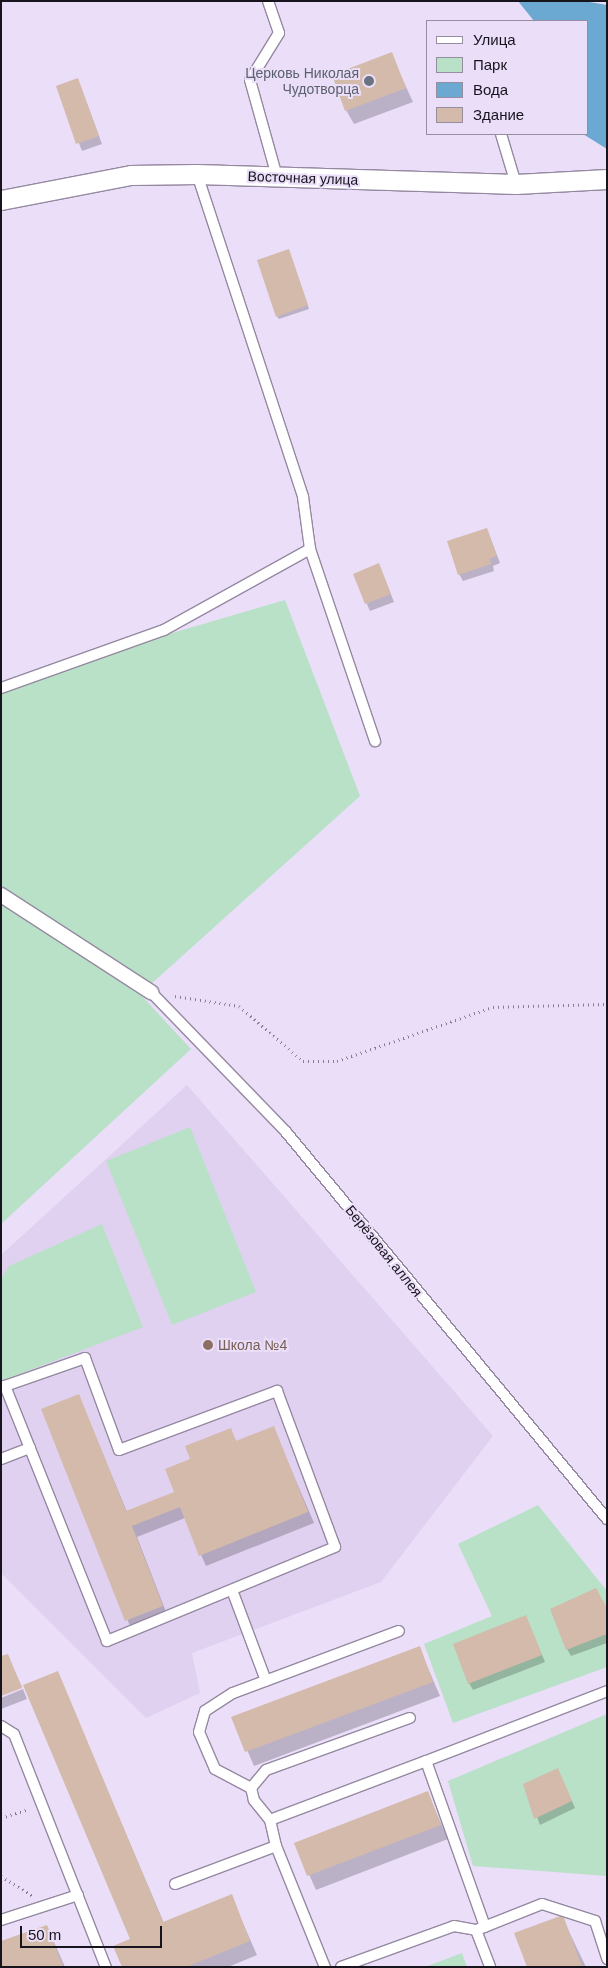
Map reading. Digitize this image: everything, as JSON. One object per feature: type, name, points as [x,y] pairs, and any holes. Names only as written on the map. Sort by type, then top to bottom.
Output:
[{"type":"street","name":"Восточная улица","points":[[2,197],[131,175],[197,174],[516,184],[607,179]]},
{"type":"street","points":[[1,894],[151,992]]},
{"type":"lane","points":[[268,1],[279,33],[250,80],[277,177]]},
{"type":"lane","points":[[501,135],[516,184]]},
{"type":"lane","points":[[197,174],[303,497],[310,549],[375,741]]},
{"type":"lane","points":[[1,688],[164,630],[310,549]]},
{"type":"lane","name":"Берёзовая аллея","points":[[151,992],[286,1132],[607,1519]]},
{"type":"lane","points":[[86,1358],[119,1450],[277,1390],[335,1547],[107,1641],[30,1448],[6,1386],[86,1358]]},
{"type":"lane","points":[[1,1460],[30,1448]]},
{"type":"lane","points":[[232,1590],[266,1681]]},
{"type":"lane","points":[[325,1967],[276,1846],[270,1820],[254,1800],[251,1788],[215,1768],[200,1732],[205,1711],[233,1693],[399,1631]]},
{"type":"lane","points":[[270,1820],[607,1691]]},
{"type":"lane","points":[[251,1788],[266,1770],[410,1718]]},
{"type":"lane","points":[[1,1726],[14,1734],[106,1967]]},
{"type":"lane","points":[[426,1761],[480,1928],[490,1967]]},
{"type":"lane","points":[[175,1884],[276,1846]]},
{"type":"lane","points":[[1,1920],[78,1895]]},
{"type":"lane","points":[[341,1967],[454,1926],[480,1928],[542,1904],[595,1921],[607,1959]]},
{"type":"path","points":[[151,992],[238,1006],[303,1060],[337,1060],[493,1007],[607,1004]]},
{"type":"path","points":[[1,1818],[41,1805]]},
{"type":"path","points":[[1,1876],[48,1905]]},
{"type":"shaded area","name":"Школа №4","points":[[187,1085],[493,1436],[381,1582],[192,1653],[200,1693],[146,1718],[1,1573],[1,1255]]},
{"type":"green space","points":[[285,600],[360,796],[140,994],[191,1049],[1,1224],[1,683]]},
{"type":"green space","points":[[190,1127],[256,1292],[172,1325],[106,1161]]},
{"type":"green space","points":[[102,1224],[143,1327],[1,1381],[1,1279],[9,1266]]},
{"type":"green space","points":[[538,1505],[607,1591],[607,1667],[453,1723],[424,1644],[492,1616],[458,1544]]},
{"type":"green space","points":[[607,1714],[607,1876],[473,1866],[448,1781]]},
{"type":"green space","points":[[462,1953],[467,1967],[425,1967]]},
{"type":"water","points":[[518,1],[584,1],[607,5],[607,149],[585,135],[588,135],[588,20],[533,20]]},
{"type":"building","name":"Церковь Николая Чудотворца","points":[[392,52],[406,88],[345,111],[332,75]]},
{"type":"building","points":[[78,78],[99,136],[76,144],[56,86]]},
{"type":"building","points":[[289,249],[308,305],[276,317],[257,260]]},
{"type":"building","points":[[487,528],[497,556],[489,559],[491,564],[458,575],[447,541]]},
{"type":"building","points":[[379,563],[391,594],[365,604],[353,574]]},
{"type":"building","points":[[79,1394],[126,1511],[174,1492],[165,1469],[190,1459],[185,1446],[231,1428],[236,1441],[274,1426],[308,1512],[199,1556],[180,1507],[132,1526],[163,1606],[125,1621],[41,1409]]},
{"type":"building","points":[[596,1588],[607,1608],[607,1634],[566,1650],[550,1609]]},
{"type":"building","points":[[526,1615],[542,1655],[468,1684],[453,1644]]},
{"type":"building","points":[[420,1646],[433,1682],[245,1752],[231,1717]]},
{"type":"building","points":[[8,1654],[22,1688],[1,1696],[1,1656]]},
{"type":"building","points":[[58,1671],[163,1922],[232,1894],[250,1941],[186,1967],[122,1967],[113,1946],[130,1939],[23,1685]]},
{"type":"building","points":[[558,1768],[572,1801],[534,1819],[523,1784]]},
{"type":"building","points":[[428,1791],[441,1825],[307,1876],[294,1843]]},
{"type":"building","points":[[563,1915],[582,1967],[527,1967],[514,1933]]},
{"type":"building","points":[[47,1925],[63,1967],[1,1967],[1,1941]]},
{"type":"place","name":"Церковь Николая Чудотворца","points":[[369,81]]},
{"type":"place","name":"Школа №4","points":[[208,1345]]}]
